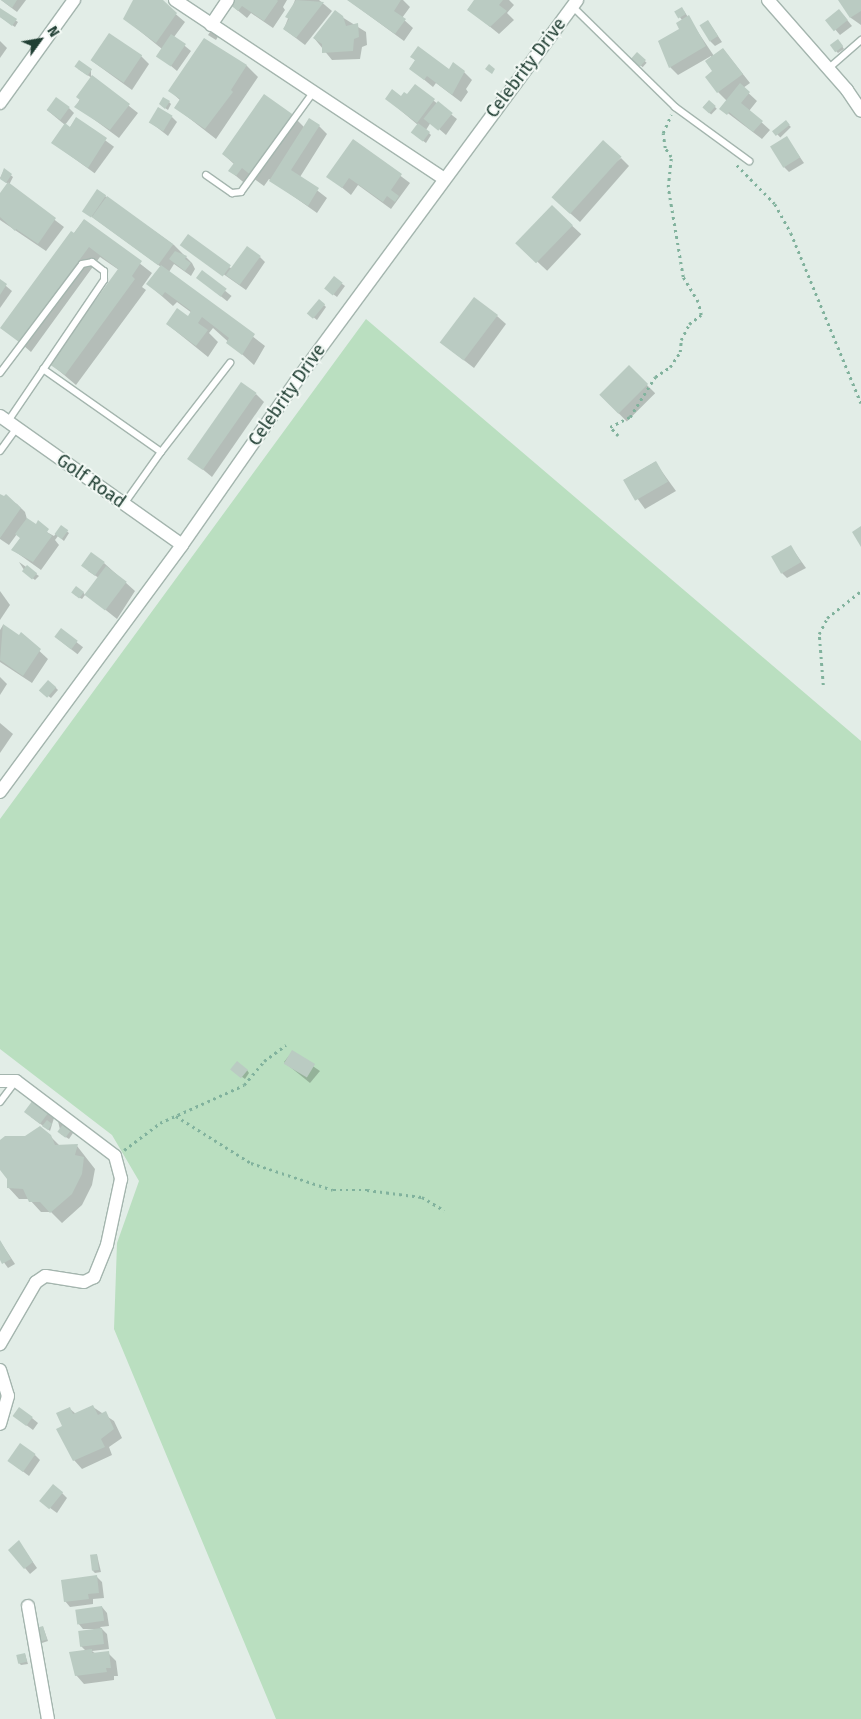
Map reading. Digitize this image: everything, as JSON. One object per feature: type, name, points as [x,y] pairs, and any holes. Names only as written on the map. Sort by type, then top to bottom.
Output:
[{"type":"street","points":[[0,103],[74,0]]},
{"type":"street","points":[[175,0],[312,94],[444,179]]},
{"type":"street","points":[[212,25],[228,0]]},
{"type":"street","points":[[768,0],[828,68],[861,111]]},
{"type":"street","name":"Celebrity Drive","points":[[0,792],[182,545],[296,380],[575,3]]},
{"type":"street","name":"Golf Road","points":[[8,422],[182,545]]},
{"type":"street","points":[[0,1081],[16,1081],[115,1156],[121,1179],[107,1245],[94,1276],[84,1282],[45,1276],[36,1282],[0,1344]]},
{"type":"street","points":[[0,1370],[8,1396],[0,1424]]},
{"type":"street","points":[[28,1606],[48,1719]]},
{"type":"lane","points":[[575,3],[675,107],[749,161]]},
{"type":"lane","points":[[828,68],[861,40]]},
{"type":"lane","points":[[206,175],[232,193],[241,192],[312,94]]},
{"type":"lane","points":[[0,373],[82,264],[92,262],[104,271],[104,280],[8,422],[0,451]]},
{"type":"lane","points":[[124,504],[161,452],[230,363]]},
{"type":"lane","points":[[43,368],[161,452]]},
{"type":"lane","points":[[0,1102],[16,1081]]},
{"type":"path","points":[[618,436],[610,427],[630,417],[655,377],[670,367],[680,352],[681,340],[689,324],[701,315],[698,302],[683,277],[668,187],[671,157],[665,148],[663,133],[675,107]]},
{"type":"path","points":[[725,144],[740,172],[775,204],[791,232],[861,403]]},
{"type":"path","points":[[823,685],[820,634],[827,618],[861,591]]},
{"type":"path","points":[[115,1156],[176,1116],[244,1086],[264,1061],[286,1044]]},
{"type":"path","points":[[176,1116],[251,1163],[333,1190],[367,1190],[422,1198],[444,1210]]},
{"type":"green space","points":[[366,319],[861,741],[861,1719],[276,1719],[114,1329],[117,1243],[139,1181],[112,1135],[0,1049],[0,819]]},
{"type":"building","points":[[1,0],[17,0],[12,8]]},
{"type":"building","points":[[133,0],[163,0],[177,13],[156,43],[123,19]]},
{"type":"building","points":[[231,0],[278,1],[264,21],[242,6],[238,11],[229,4]]},
{"type":"building","points":[[296,0],[324,2],[296,38],[283,29],[289,19],[285,17]]},
{"type":"building","points":[[347,0],[401,0],[394,11],[406,19],[395,34]]},
{"type":"building","points":[[474,0],[503,0],[499,5],[507,11],[490,27],[467,10]]},
{"type":"building","points":[[838,0],[861,0],[861,11],[850,18]]},
{"type":"building","points":[[682,7],[686,14],[678,18],[674,12]]},
{"type":"building","points":[[0,8],[17,19],[12,26],[0,17]]},
{"type":"building","points":[[839,9],[848,20],[834,31],[825,20]]},
{"type":"building","points":[[335,10],[343,16],[346,26],[358,23],[359,37],[354,39],[353,51],[322,53],[322,44],[313,38]]},
{"type":"building","points":[[689,15],[706,46],[669,68],[658,41],[679,29],[676,23]]},
{"type":"building","points":[[708,20],[718,36],[710,41],[700,25]]},
{"type":"building","points":[[109,33],[142,55],[124,83],[91,60]]},
{"type":"building","points":[[171,34],[186,44],[171,66],[156,56]]},
{"type":"building","points":[[204,38],[247,65],[231,90],[233,92],[205,129],[174,108],[180,99],[168,91]]},
{"type":"building","points":[[838,39],[843,46],[835,52],[830,45]]},
{"type":"building","points":[[418,46],[449,69],[453,62],[465,71],[452,95],[427,76],[424,80],[409,69],[415,60],[410,57]]},
{"type":"building","points":[[723,48],[743,74],[717,93],[705,77],[712,71],[705,61]]},
{"type":"building","points":[[637,52],[646,60],[640,67],[631,59]]},
{"type":"building","points":[[79,60],[92,69],[88,76],[74,67]]},
{"type":"building","points":[[489,64],[495,69],[492,74],[485,69]]},
{"type":"building","points":[[92,75],[130,104],[110,130],[74,107],[80,100],[76,97]]},
{"type":"building","points":[[740,83],[750,92],[741,103],[763,121],[753,132],[729,112],[727,115],[719,109]]},
{"type":"building","points":[[415,84],[435,99],[417,123],[385,99],[392,89],[401,96],[404,92],[407,94]]},
{"type":"building","points":[[264,94],[295,116],[252,176],[242,168],[236,176],[228,171],[234,163],[222,154]]},
{"type":"building","points":[[56,97],[70,107],[60,120],[47,110]]},
{"type":"building","points":[[163,97],[170,101],[165,109],[159,104]]},
{"type":"building","points":[[709,100],[716,106],[709,113],[702,108]]},
{"type":"building","points":[[438,101],[453,113],[438,131],[424,119]]},
{"type":"building","points":[[158,107],[173,116],[163,131],[149,122]]},
{"type":"building","points":[[76,117],[107,138],[88,168],[51,143],[65,123],[70,127]]},
{"type":"building","points":[[309,118],[320,125],[291,170],[319,188],[308,206],[269,181]]},
{"type":"building","points":[[786,120],[790,125],[776,136],[772,131]]},
{"type":"building","points":[[418,123],[430,132],[423,142],[411,133]]},
{"type":"building","points":[[787,136],[800,157],[783,168],[770,147]]},
{"type":"building","points":[[353,139],[402,174],[391,190],[399,196],[395,202],[387,196],[383,202],[349,178],[342,188],[326,177]]},
{"type":"building","points":[[603,140],[622,157],[570,214],[551,197]]},
{"type":"building","points":[[4,168],[12,174],[6,183],[0,179]]},
{"type":"building","points":[[8,182],[56,218],[38,244],[16,229],[15,231],[0,217],[0,193]]},
{"type":"building","points":[[97,189],[106,195],[91,218],[82,211]]},
{"type":"building","points":[[107,196],[173,244],[158,265],[92,217]]},
{"type":"building","points":[[552,205],[573,225],[536,263],[515,243]]},
{"type":"building","points":[[84,219],[142,261],[132,276],[135,279],[65,375],[49,364],[118,269],[89,247],[19,342],[0,328],[71,231],[74,233]]},
{"type":"building","points":[[188,234],[231,265],[223,276],[180,245]]},
{"type":"building","points":[[247,246],[261,256],[240,285],[226,275]]},
{"type":"building","points":[[175,251],[187,256],[185,259],[191,263],[185,271],[169,259]]},
{"type":"building","points":[[161,265],[255,334],[242,355],[226,343],[229,338],[202,317],[198,323],[208,330],[196,346],[166,324],[177,308],[188,316],[191,311],[165,292],[162,296],[146,284]]},
{"type":"building","points":[[202,270],[227,289],[221,297],[196,278]]},
{"type":"building","points":[[334,276],[343,283],[333,295],[324,289]]},
{"type":"building","points":[[0,279],[7,284],[0,295]]},
{"type":"building","points":[[474,297],[498,315],[464,361],[440,343]]},
{"type":"building","points":[[319,299],[325,304],[313,319],[307,314]]},
{"type":"building","points":[[629,365],[648,384],[618,414],[599,395]]},
{"type":"building","points":[[241,382],[257,393],[203,470],[187,459]]},
{"type":"building","points":[[656,461],[668,482],[635,501],[623,480]]},
{"type":"building","points":[[0,494],[4,496],[6,494],[21,508],[0,538]]},
{"type":"building","points":[[27,518],[36,524],[38,520],[49,529],[47,532],[52,536],[33,562],[11,550],[20,538],[15,534]]},
{"type":"building","points":[[61,525],[68,530],[62,539],[55,534]]},
{"type":"building","points":[[861,526],[861,547],[852,532]]},
{"type":"building","points":[[791,545],[801,562],[781,574],[771,556]]},
{"type":"building","points":[[91,552],[105,562],[95,576],[81,566]]},
{"type":"building","points":[[27,565],[37,573],[32,579],[22,571]]},
{"type":"building","points":[[106,566],[127,582],[105,610],[84,595]]},
{"type":"building","points":[[76,586],[84,592],[79,598],[71,592]]},
{"type":"building","points":[[3,624],[19,635],[21,632],[41,649],[23,676],[0,660]]},
{"type":"building","points":[[61,628],[78,641],[71,649],[54,637]]},
{"type":"building","points":[[48,680],[56,687],[47,698],[39,691]]},
{"type":"building","points":[[292,1050],[315,1064],[307,1078],[284,1064]]},
{"type":"building","points":[[237,1061],[248,1070],[241,1078],[230,1070]]},
{"type":"building","points":[[33,1100],[49,1112],[40,1124],[24,1112]]},
{"type":"building","points":[[47,1120],[52,1124],[48,1130],[42,1126]]},
{"type":"building","points":[[64,1123],[72,1129],[65,1138],[57,1132]]},
{"type":"building","points":[[40,1126],[51,1135],[55,1145],[78,1144],[75,1155],[84,1157],[82,1174],[72,1194],[50,1213],[40,1202],[29,1202],[23,1189],[7,1188],[7,1179],[0,1170],[0,1140],[5,1136],[25,1136]]},
{"type":"building","points":[[0,1240],[11,1259],[2,1264],[0,1260]]},
{"type":"building","points":[[93,1405],[98,1415],[106,1411],[114,1429],[101,1439],[105,1447],[73,1461],[56,1429],[62,1426],[56,1413],[70,1407],[73,1414]]},
{"type":"building","points":[[19,1407],[33,1417],[26,1426],[13,1416]]},
{"type":"building","points":[[20,1443],[36,1454],[23,1472],[7,1461]]},
{"type":"building","points":[[53,1484],[63,1492],[49,1509],[39,1501]]},
{"type":"building","points":[[19,1540],[33,1562],[24,1569],[8,1550]]},
{"type":"building","points":[[97,1554],[99,1570],[92,1571],[90,1555]]},
{"type":"building","points":[[97,1575],[99,1593],[88,1594],[89,1599],[64,1602],[61,1580]]},
{"type":"building","points":[[102,1606],[104,1621],[77,1625],[75,1610]]},
{"type":"building","points":[[43,1626],[47,1639],[39,1642],[35,1628]]},
{"type":"building","points":[[102,1628],[104,1644],[80,1647],[78,1631]]},
{"type":"building","points":[[92,1649],[92,1653],[109,1651],[111,1668],[106,1668],[107,1672],[75,1676],[69,1652]]},
{"type":"building","points":[[25,1653],[27,1662],[18,1664],[16,1655]]}]
